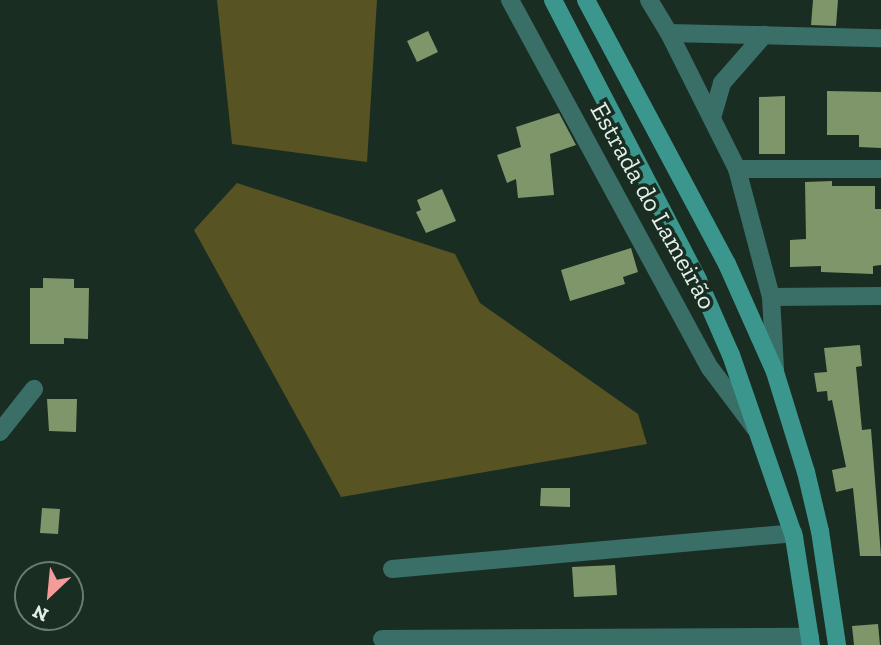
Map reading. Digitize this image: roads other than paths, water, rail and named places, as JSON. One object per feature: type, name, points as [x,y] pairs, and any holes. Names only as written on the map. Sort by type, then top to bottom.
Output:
[{"type":"main road","name":"Estrada do Lameirão","points":[[553,0],[698,280],[731,355],[793,533],[811,641]]},
{"type":"main road","name":"Estrada do Lameirão","points":[[586,0],[727,264],[775,372],[806,472],[820,531],[837,645]]},
{"type":"street","name":"Estrada do Lameirão","points":[[510,0],[710,368],[758,432]]},
{"type":"street","name":"Estrada do Lameirão","points":[[649,0],[669,33],[737,169],[771,296],[775,372]]},
{"type":"street","points":[[669,33],[881,38]]},
{"type":"street","points":[[712,118],[722,83],[764,35]]},
{"type":"street","points":[[737,169],[881,169]]},
{"type":"street","points":[[771,296],[881,296]]},
{"type":"street","points":[[0,432],[34,389]]},
{"type":"street","points":[[392,569],[793,533]]},
{"type":"street","points":[[382,639],[811,641]]}]
